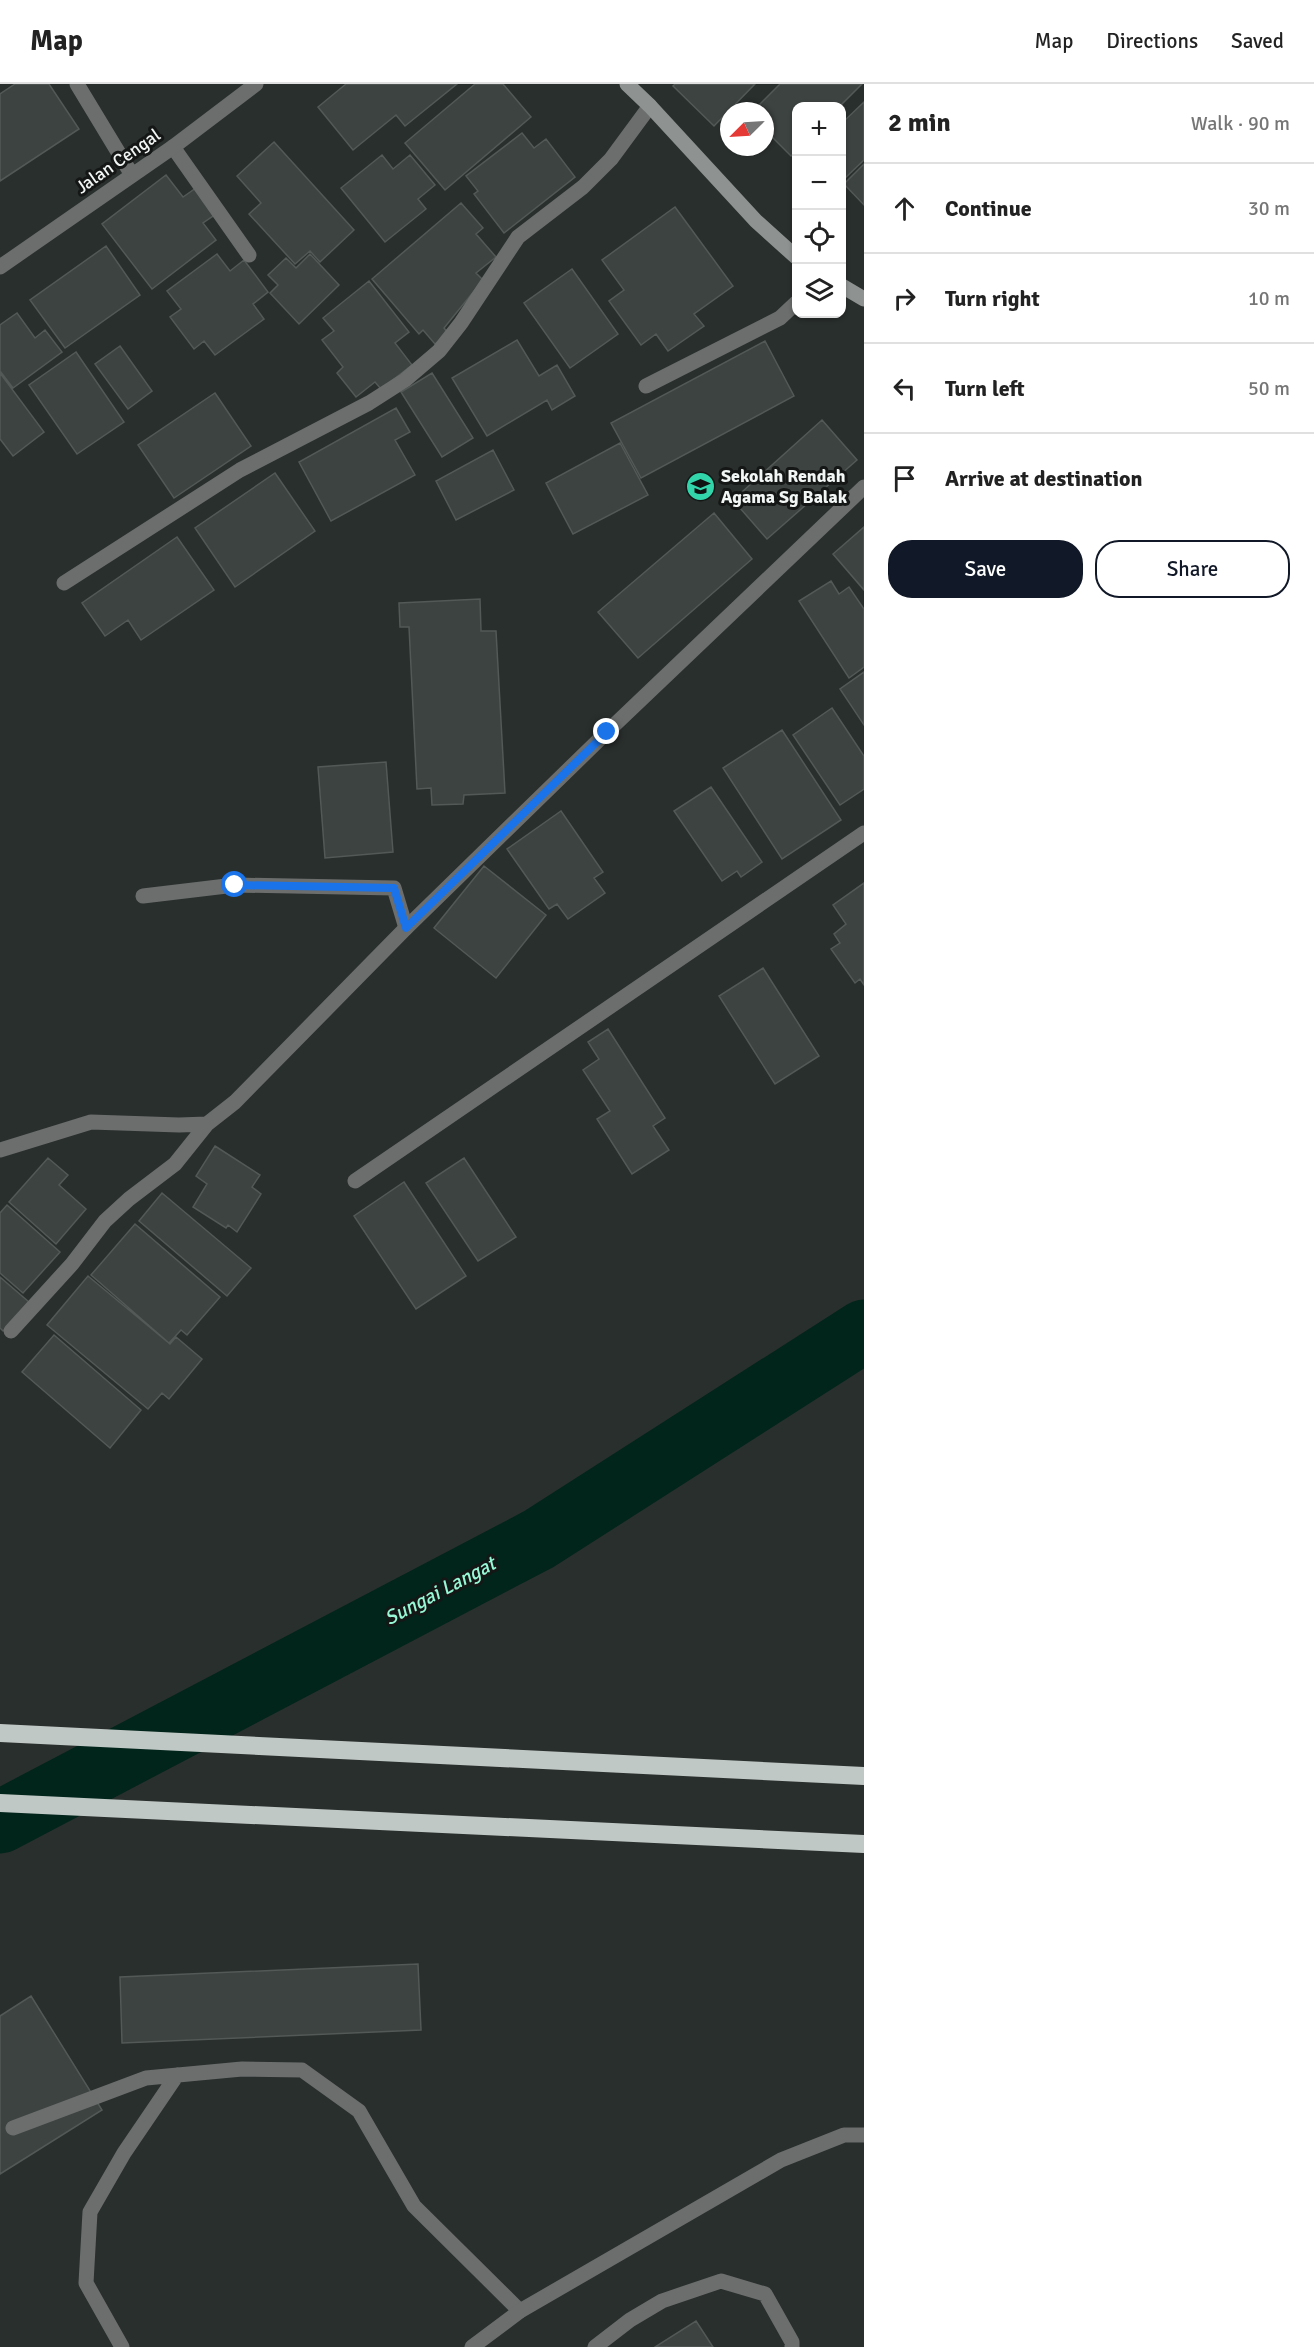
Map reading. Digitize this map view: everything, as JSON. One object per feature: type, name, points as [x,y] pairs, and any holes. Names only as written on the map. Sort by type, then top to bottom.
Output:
[{"type":"highway","points":[[0,1733],[864,1776]]},
{"type":"highway","points":[[0,1803],[864,1844]]},
{"type":"street","points":[[77,84],[132,175]]},
{"type":"street","name":"Jalan Cengal","points":[[0,267],[173,147],[256,84]]},
{"type":"street","points":[[627,84],[756,221],[792,253]]},
{"type":"street","points":[[64,583],[240,470],[369,402],[405,380],[439,351],[454,333],[518,237],[583,187],[611,159],[650,106]]},
{"type":"street","points":[[173,147],[249,255]]},
{"type":"street","points":[[846,288],[864,299]]},
{"type":"street","points":[[646,386],[780,318],[792,307]]},
{"type":"street","points":[[11,1331],[72,1264],[105,1221],[129,1199],[175,1164],[207,1124],[235,1102],[406,928],[864,487]]},
{"type":"street","points":[[356,1181],[864,833]]},
{"type":"street","points":[[143,896],[235,885],[394,888],[406,928]]},
{"type":"street","points":[[0,1150],[91,1122],[207,1124]]},
{"type":"street","points":[[13,2128],[146,2078],[242,2069],[302,2070],[360,2111],[414,2206],[520,2311]]},
{"type":"street","points":[[122,2347],[86,2283],[90,2212],[124,2153],[177,2075]]},
{"type":"street","points":[[472,2347],[520,2311],[781,2160],[844,2135],[864,2134]]},
{"type":"street","points":[[595,2347],[630,2320],[662,2301],[721,2281],[765,2294],[792,2342],[792,2347]]},
{"type":"building","points":[[15,84],[49,84],[79,129],[0,181],[0,94]]},
{"type":"building","points":[[346,84],[457,84],[405,126],[396,115],[353,150],[318,107]]},
{"type":"building","points":[[475,84],[503,84],[531,117],[445,190],[405,143]]},
{"type":"building","points":[[675,84],[755,84],[737,102],[720,102],[720,120],[714,126],[673,86]]},
{"type":"building","points":[[780,84],[862,84],[844,102],[792,102],[791,156],[774,139],[774,102],[762,102]]},
{"type":"building","points":[[864,102],[864,160],[846,177],[846,156],[846,119]]},
{"type":"building","points":[[522,133],[534,148],[546,139],[575,177],[504,233],[474,194],[478,191],[466,176]]},
{"type":"building","points":[[274,142],[354,230],[320,262],[310,251],[295,264],[249,214],[261,203],[237,176]]},
{"type":"building","points":[[382,155],[393,169],[410,155],[435,185],[418,199],[426,209],[385,242],[341,188]]},
{"type":"building","points":[[864,164],[864,205],[846,186],[846,182]]},
{"type":"building","points":[[166,175],[183,197],[196,188],[216,214],[203,223],[216,240],[152,289],[102,224]]},
{"type":"building","points":[[461,203],[483,228],[476,234],[496,257],[476,273],[483,280],[444,328],[448,333],[435,344],[423,330],[419,334],[372,279]]},
{"type":"building","points":[[675,207],[733,286],[694,314],[704,326],[668,351],[656,334],[641,345],[609,301],[624,290],[602,260]]},
{"type":"building","points":[[106,246],[140,295],[65,348],[30,300]]},
{"type":"building","points":[[217,254],[230,271],[244,260],[268,292],[253,304],[264,319],[215,355],[204,341],[194,349],[170,317],[181,309],[167,291]]},
{"type":"building","points":[[310,254],[339,285],[299,324],[270,293],[278,285],[268,275],[286,258],[296,268]]},
{"type":"building","points":[[572,269],[618,334],[570,368],[524,303]]},
{"type":"building","points":[[369,281],[409,332],[395,343],[412,365],[381,389],[375,382],[356,397],[337,373],[343,367],[322,340],[334,331],[323,318]]},
{"type":"building","points":[[17,313],[35,338],[45,330],[62,352],[13,388],[0,371],[0,325]]},
{"type":"building","points":[[517,340],[539,376],[557,365],[575,396],[552,410],[547,400],[487,436],[452,378]]},
{"type":"building","points":[[765,341],[794,396],[641,478],[611,423]]},
{"type":"building","points":[[120,346],[152,391],[128,409],[95,364]]},
{"type":"building","points":[[76,352],[124,422],[77,454],[29,385]]},
{"type":"building","points":[[0,373],[44,432],[13,456],[0,439]]},
{"type":"building","points":[[432,373],[473,438],[442,457],[401,392]]},
{"type":"building","points":[[215,393],[251,446],[174,498],[138,445]]},
{"type":"building","points":[[396,408],[410,432],[395,440],[415,475],[331,521],[299,462]]},
{"type":"building","points":[[822,420],[857,460],[767,539],[733,500]]},
{"type":"building","points":[[620,443],[648,495],[573,534],[546,483]]},
{"type":"building","points":[[493,450],[514,490],[456,520],[436,481]]},
{"type":"building","points":[[275,473],[315,531],[235,587],[195,528]]},
{"type":"building","points":[[714,513],[752,559],[638,658],[598,612]]},
{"type":"building","points":[[864,527],[864,590],[833,554]]},
{"type":"building","points":[[177,537],[214,590],[141,640],[128,620],[105,636],[82,603]]},
{"type":"building","points":[[831,581],[839,594],[849,587],[864,609],[864,667],[849,678],[799,601]]},
{"type":"building","points":[[480,599],[481,631],[496,631],[505,793],[464,795],[463,804],[432,805],[431,788],[417,789],[409,627],[400,627],[399,603]]},
{"type":"building","points":[[864,672],[864,725],[840,689]]},
{"type":"building","points":[[832,708],[864,756],[864,789],[840,805],[793,735]]},
{"type":"building","points":[[782,730],[841,820],[782,859],[723,768]]},
{"type":"building","points":[[386,762],[393,852],[325,858],[318,767]]},
{"type":"building","points":[[711,787],[762,862],[741,877],[737,871],[722,881],[674,811]]},
{"type":"building","points":[[561,811],[603,872],[594,878],[605,893],[568,919],[557,904],[549,909],[507,849]]},
{"type":"building","points":[[484,866],[546,915],[496,978],[434,928]]},
{"type":"building","points":[[864,883],[864,985],[860,979],[855,983],[831,949],[840,943],[834,934],[846,924],[833,905]]},
{"type":"building","points":[[763,968],[819,1056],[775,1084],[719,996]]},
{"type":"building","points":[[608,1029],[665,1118],[653,1126],[669,1150],[632,1174],[597,1119],[610,1111],[583,1070],[599,1059],[588,1042]]},
{"type":"building","points":[[215,1146],[260,1175],[252,1187],[261,1194],[237,1232],[228,1225],[226,1228],[193,1207],[207,1184],[196,1176]]},
{"type":"building","points":[[48,1158],[68,1175],[59,1185],[86,1209],[56,1244],[9,1202]]},
{"type":"building","points":[[464,1158],[516,1237],[478,1261],[426,1183]]},
{"type":"building","points":[[404,1182],[466,1276],[416,1309],[354,1216]]},
{"type":"building","points":[[162,1193],[251,1268],[227,1296],[139,1221]]},
{"type":"building","points":[[7,1205],[60,1252],[23,1293],[0,1273],[0,1213]]},
{"type":"building","points":[[135,1224],[220,1297],[187,1335],[181,1330],[169,1343],[91,1275]]},
{"type":"building","points":[[88,1276],[170,1344],[176,1337],[202,1359],[169,1399],[162,1393],[148,1409],[47,1325]]},
{"type":"building","points":[[0,1277],[29,1302],[3,1331],[0,1328]]},
{"type":"building","points":[[54,1335],[141,1410],[110,1448],[22,1372]]},
{"type":"building","points":[[418,1964],[421,2030],[122,2043],[120,1977]]},
{"type":"building","points":[[31,1996],[102,2110],[0,2174],[0,2016]]},
{"type":"building","points":[[696,2321],[713,2347],[655,2347]]},
{"type":"waterway","name":"Sungai Langat","points":[[0,1822],[539,1539],[864,1331]]},
{"type":"place","name":"Sekolah Rendah Agama Sg Balak","points":[[700,486]]},
{"type":"route","points":[[235,885],[394,888],[406,928],[607,732]]}]
